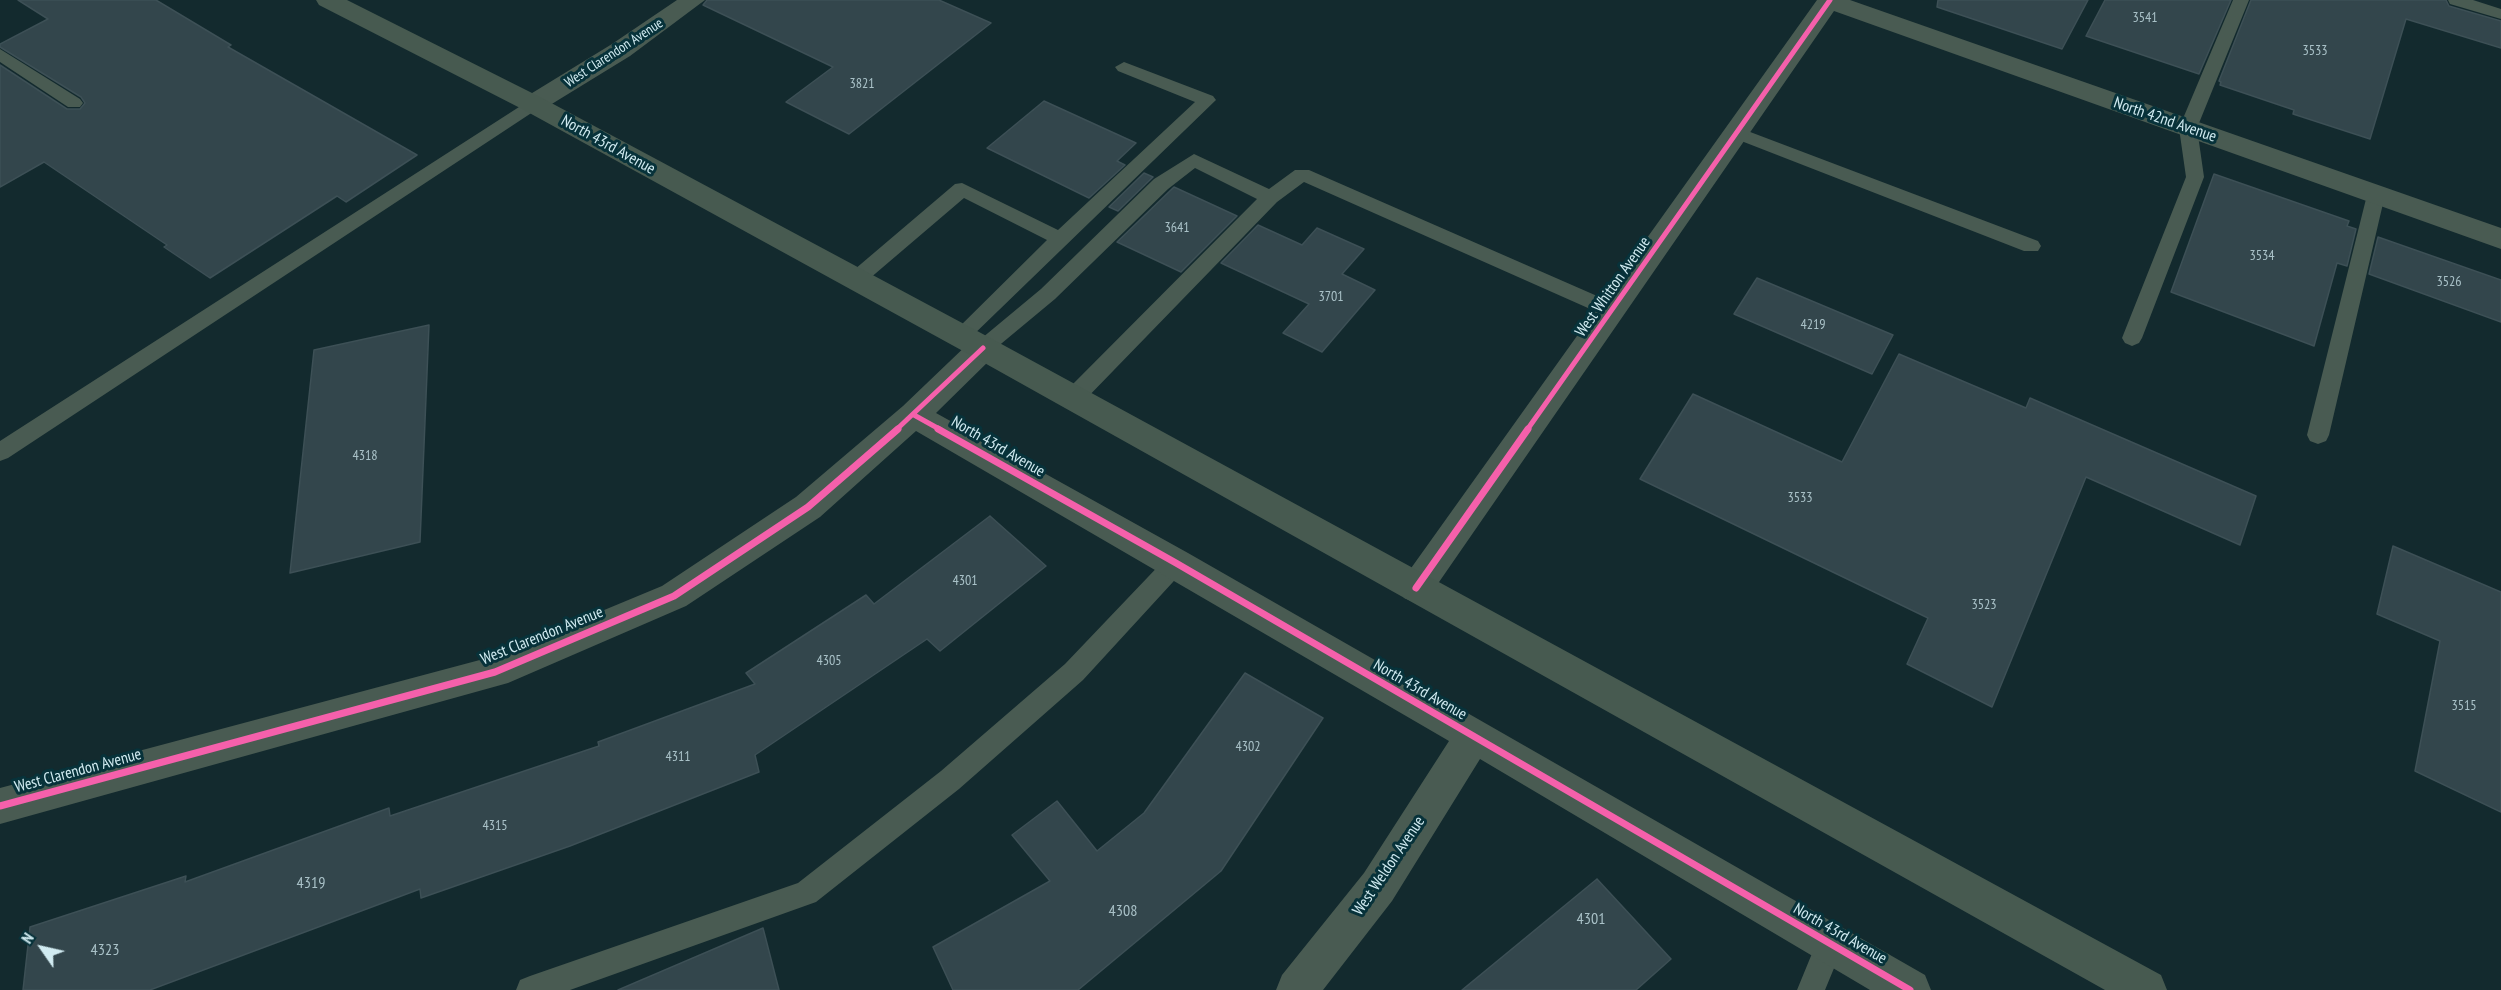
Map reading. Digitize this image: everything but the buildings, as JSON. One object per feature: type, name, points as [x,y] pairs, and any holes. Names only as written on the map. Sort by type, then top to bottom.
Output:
[{"type":"main road","name":"North 43rd Avenue","points":[[328,0],[533,104],[971,342],[2146,990]]},
{"type":"street","name":"West Clarendon Avenue","points":[[533,104],[621,50],[693,0]]},
{"type":"street","name":"North 42nd Avenue","points":[[1830,1],[2501,239]]},
{"type":"street","name":"West Whitton Avenue","points":[[1416,588],[1830,1]]},
{"type":"street","name":"West Clarendon Avenue","points":[[0,806],[495,672],[674,596],[808,507],[914,415],[971,342]]},
{"type":"street","name":"North 43rd Avenue","points":[[914,415],[1176,563],[1910,990]]},
{"type":"street","name":"West Weldon Avenue","points":[[1297,990],[1378,886],[1473,737]]},
{"type":"lane","points":[[2132,338],[2195,177],[2187,128],[2241,0]]},
{"type":"lane","points":[[2456,0],[2501,14]]},
{"type":"lane","points":[[0,54],[74,103]]},
{"type":"lane","points":[[971,342],[1060,239],[1206,100],[1124,67]]},
{"type":"lane","points":[[0,452],[533,104]]},
{"type":"lane","points":[[1737,133],[2031,246]]},
{"type":"lane","points":[[971,342],[1048,294],[1161,184],[1194,160],[1270,197]]},
{"type":"lane","points":[[1073,398],[1270,197],[1302,174],[1612,310]]},
{"type":"lane","points":[[855,280],[962,189],[1060,239]]},
{"type":"lane","points":[[2318,435],[2376,195]]},
{"type":"lane","points":[[530,990],[806,893],[950,780],[1074,672],[1176,563]]},
{"type":"lane","points":[[1811,990],[1830,944]]},
{"type":"cycle path","points":[[1416,588],[1830,0]]},
{"type":"cycle path","points":[[0,806],[495,672],[674,596],[808,507],[914,415],[983,348]]},
{"type":"cycle path","points":[[914,415],[1176,563],[1910,990]]}]
